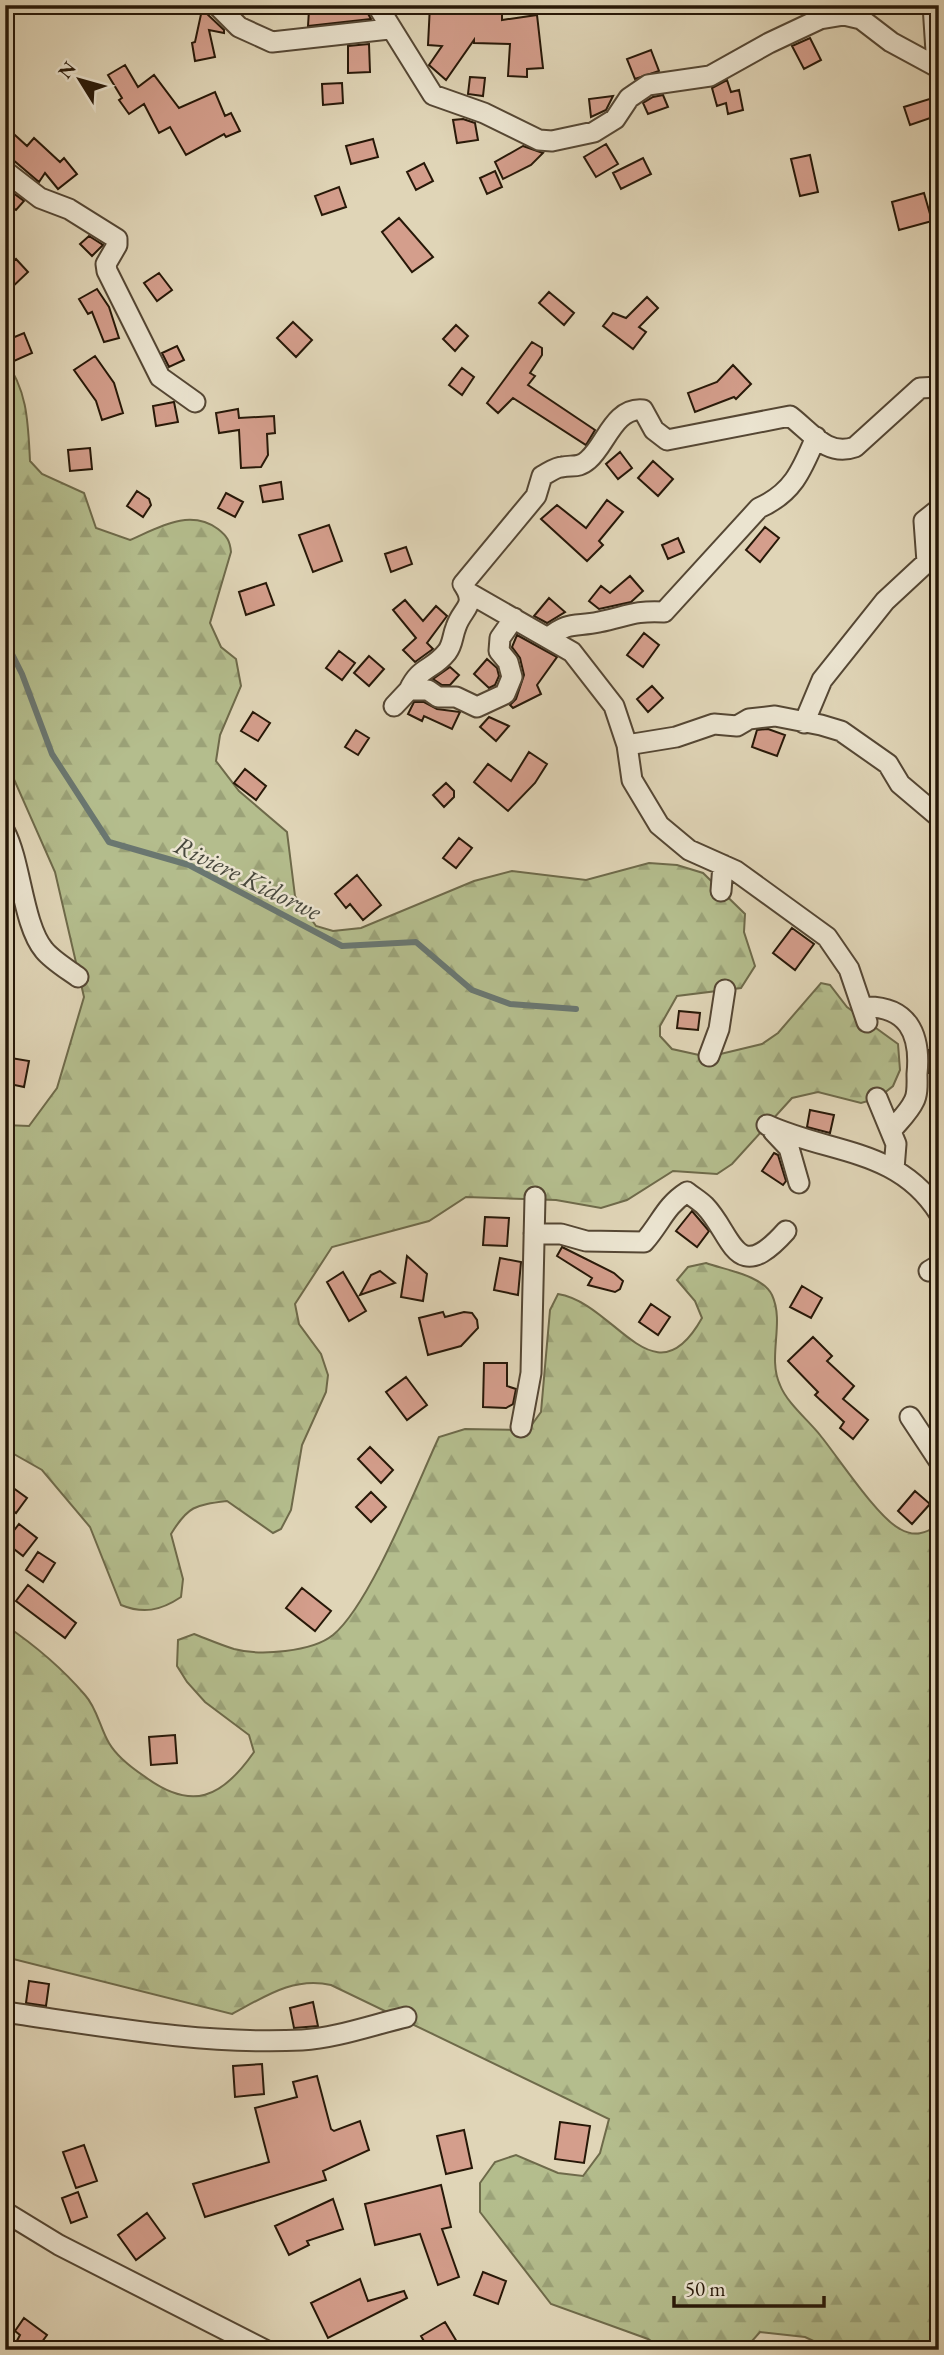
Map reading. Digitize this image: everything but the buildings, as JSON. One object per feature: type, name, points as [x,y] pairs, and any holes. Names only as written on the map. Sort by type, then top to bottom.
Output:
[{"type":"street","points":[[217,5],[239,27],[272,42],[388,29]]},
{"type":"street","points":[[377,5],[388,29],[433,95],[484,113],[539,140],[552,141],[594,132],[615,119],[629,98],[648,85],[710,76],[769,43],[820,19],[844,15],[861,19],[907,52],[938,58],[933,5]]},
{"type":"street","points":[[5,171],[40,198],[69,209],[117,239],[117,245],[106,264],[107,271],[160,377],[195,402]]},
{"type":"street","points":[[891,1131],[915,1099],[918,1066],[915,1033],[899,1013],[877,1007],[865,1015],[849,969],[827,937],[799,914],[723,865],[689,849],[659,825],[632,780],[627,745],[614,706],[597,681],[572,652],[469,593],[463,584],[536,496],[542,476],[561,467],[578,467],[590,459],[623,416],[634,409],[643,410],[654,430],[667,440],[790,416],[832,450],[842,451],[855,447],[920,388],[939,387]]},
{"type":"street","points":[[548,638],[563,625],[599,622],[629,612],[664,612],[759,508],[790,489],[816,437]]},
{"type":"street","points":[[804,723],[822,680],[885,601],[927,562],[924,521],[939,509]]},
{"type":"street","points":[[394,706],[409,690],[416,674],[431,667],[449,648],[455,628],[469,608],[469,593]]},
{"type":"street","points":[[409,690],[428,690],[439,697],[456,697],[477,707],[505,694],[512,677],[508,662],[499,651],[500,638],[514,618]]},
{"type":"street","points":[[627,745],[676,737],[714,724],[737,726],[749,719],[775,716],[842,731],[888,764],[900,784],[939,817]]},
{"type":"street","points":[[5,832],[12,845],[27,909],[43,949],[78,977]]},
{"type":"street","points":[[721,891],[723,865]]},
{"type":"street","points":[[709,1056],[719,1029],[724,990]]},
{"type":"street","points":[[877,1098],[896,1144],[894,1169]]},
{"type":"street","points":[[799,1183],[789,1148],[767,1125],[794,1138],[885,1162],[932,1202],[939,1213]]},
{"type":"street","points":[[534,1234],[561,1234],[586,1241],[644,1242],[657,1228],[671,1202],[687,1192],[705,1206],[728,1244],[742,1255],[758,1255],[772,1246],[786,1231]]},
{"type":"street","points":[[521,1427],[531,1373],[535,1197]]},
{"type":"street","points":[[910,1417],[939,1461]]},
{"type":"street","points":[[5,2012],[173,2035],[266,2040],[304,2040],[406,2018]]},
{"type":"street","points":[[5,2212],[60,2245],[265,2350]]},
{"type":"green space","points":[[5,360],[13,372],[22,396],[30,461],[42,474],[84,493],[96,528],[130,540],[174,522],[196,520],[218,529],[228,539],[231,552],[210,623],[221,647],[236,659],[241,686],[220,735],[216,761],[239,791],[287,832],[295,896],[316,926],[333,931],[361,928],[474,881],[512,871],[586,880],[649,863],[677,865],[703,873],[745,914],[744,932],[755,966],[741,988],[677,996],[660,1026],[660,1036],[672,1049],[708,1057],[762,1044],[778,1033],[821,983],[830,985],[847,1007],[898,1044],[900,1070],[893,1086],[878,1098],[861,1103],[818,1092],[792,1098],[732,1164],[717,1174],[673,1171],[627,1200],[601,1208],[556,1200],[466,1197],[429,1221],[332,1247],[295,1304],[299,1324],[321,1354],[328,1375],[326,1392],[302,1445],[291,1510],[281,1529],[273,1533],[227,1501],[193,1508],[171,1534],[183,1579],[181,1597],[151,1610],[137,1610],[121,1605],[90,1527],[42,1470],[5,1449],[5,1125],[29,1126],[57,1088],[84,997],[55,872],[5,759]]},
{"type":"green space","points":[[706,1263],[752,1278],[772,1295],[777,1317],[776,1374],[783,1392],[880,1512],[900,1529],[910,1533],[925,1532],[939,1524],[939,2350],[833,2350],[805,2337],[760,2332],[744,2350],[664,2350],[648,2339],[551,2304],[480,2212],[480,2183],[495,2162],[516,2155],[558,2173],[583,2176],[600,2153],[609,2119],[331,1985],[304,1983],[292,1986],[232,2014],[5,1957],[5,1625],[48,1657],[76,1685],[93,1706],[112,1748],[134,1769],[177,1794],[205,1795],[218,1789],[242,1768],[254,1752],[249,1735],[205,1702],[187,1682],[177,1666],[178,1640],[194,1634],[234,1649],[271,1652],[299,1649],[324,1641],[333,1635],[347,1620],[377,1572],[439,1437],[465,1429],[528,1430],[541,1412],[550,1310],[558,1294],[579,1301],[634,1342],[651,1351],[667,1352],[684,1342],[702,1318],[695,1301],[677,1280],[688,1267]]},
{"type":"waterway","name":"Riviere Kidorwe","points":[[5,640],[22,674],[52,754],[109,842],[189,865],[342,946],[416,942],[472,990],[510,1004],[576,1009]]}]
